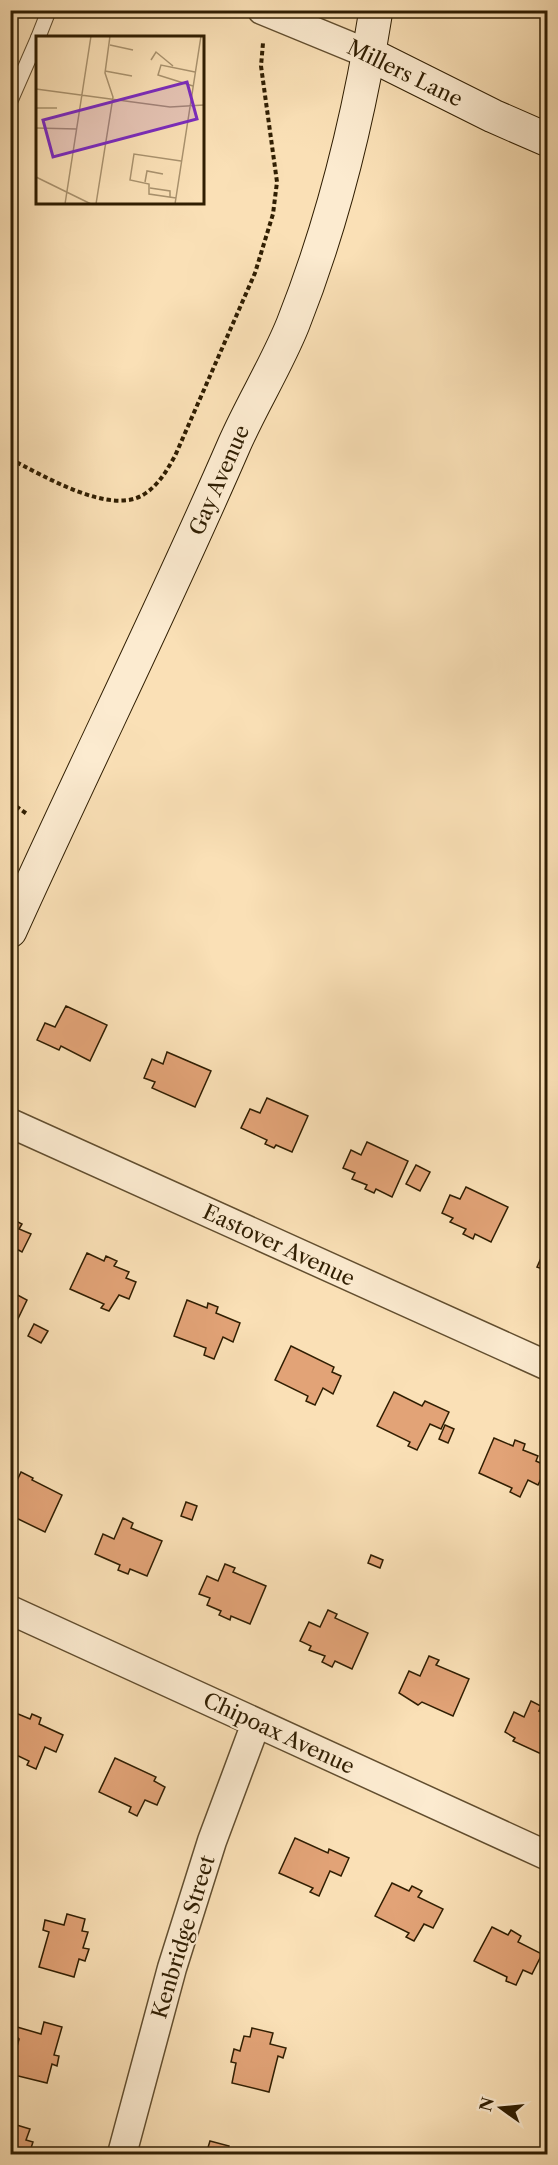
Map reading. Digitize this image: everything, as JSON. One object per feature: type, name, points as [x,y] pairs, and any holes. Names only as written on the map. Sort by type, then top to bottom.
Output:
[{"type":"street","name":"Gay Avenue","points":[[10,932],[189,548],[239,434],[293,325],[335,203],[369,54],[376,10]]},
{"type":"street","name":"Millers Lane","points":[[264,11],[369,54],[493,116],[548,140]]},
{"type":"street","name":"Eastover Avenue","points":[[10,1123],[548,1366]]},
{"type":"street","name":"Chipoax Avenue","points":[[10,1610],[548,1856]]},
{"type":"street","name":"Kenbridge Street","points":[[122,2154],[172,1968],[212,1841],[256,1723]]},
{"type":"lane","points":[[39,36],[49,10]]},
{"type":"lane","points":[[10,102],[36,43]]},
{"type":"path","points":[[10,459],[96,498],[123,501],[144,495],[161,480],[175,456],[255,273],[273,214],[276,182],[261,66],[264,11]]},
{"type":"building","points":[[66,1006],[107,1025],[90,1061],[61,1046],[59,1050],[37,1040],[45,1023],[55,1027]]},
{"type":"building","points":[[167,1052],[211,1071],[195,1107],[152,1088],[155,1082],[144,1078],[152,1059],[163,1064]]},
{"type":"building","points":[[267,1098],[308,1116],[292,1152],[276,1145],[274,1148],[265,1144],[267,1140],[241,1128],[250,1109],[260,1113]]},
{"type":"building","points":[[367,1142],[408,1161],[392,1197],[376,1189],[374,1193],[365,1189],[367,1185],[352,1179],[355,1173],[343,1168],[351,1150],[361,1155]]},
{"type":"building","points":[[416,1165],[430,1172],[420,1191],[406,1184]]},
{"type":"building","points":[[466,1187],[508,1207],[491,1242],[475,1234],[473,1239],[463,1234],[466,1229],[450,1222],[453,1218],[442,1213],[450,1195],[460,1199]]},
{"type":"building","points":[[10,1218],[22,1224],[19,1229],[31,1234],[22,1252],[13,1247],[10,1252]]},
{"type":"building","points":[[545,1249],[548,1250],[548,1271],[537,1267]]},
{"type":"building","points":[[87,1253],[104,1261],[106,1256],[117,1261],[114,1266],[129,1272],[126,1278],[136,1282],[129,1299],[119,1295],[109,1311],[101,1308],[104,1304],[70,1289]]},
{"type":"building","points":[[10,1291],[27,1300],[14,1327],[10,1325]]},
{"type":"building","points":[[187,1300],[207,1308],[208,1303],[218,1307],[216,1313],[240,1323],[233,1342],[223,1337],[214,1359],[204,1355],[206,1348],[174,1336]]},
{"type":"building","points":[[34,1324],[48,1331],[41,1343],[28,1336]]},
{"type":"building","points":[[291,1346],[334,1367],[332,1372],[341,1376],[333,1394],[323,1388],[315,1405],[306,1401],[308,1396],[275,1380]]},
{"type":"building","points":[[394,1392],[422,1406],[425,1401],[449,1412],[441,1429],[430,1424],[417,1450],[408,1446],[410,1442],[377,1426]]},
{"type":"building","points":[[445,1425],[454,1429],[448,1443],[439,1439]]},
{"type":"building","points":[[494,1438],[513,1446],[515,1440],[525,1444],[523,1450],[538,1456],[536,1461],[547,1466],[538,1485],[528,1480],[520,1497],[510,1492],[512,1488],[479,1473]]},
{"type":"building","points":[[21,1472],[62,1495],[45,1532],[10,1515],[10,1485],[14,1487]]},
{"type":"building","points":[[186,1502],[197,1506],[192,1520],[181,1516]]},
{"type":"building","points":[[123,1518],[133,1523],[131,1528],[162,1541],[147,1576],[130,1569],[128,1574],[118,1570],[120,1565],[95,1554],[103,1534],[114,1539]]},
{"type":"building","points":[[371,1555],[383,1560],[380,1568],[368,1563]]},
{"type":"building","points":[[225,1564],[235,1568],[233,1572],[266,1586],[250,1624],[231,1616],[230,1620],[219,1615],[221,1611],[207,1605],[210,1598],[199,1594],[207,1576],[218,1581]]},
{"type":"building","points":[[328,1610],[337,1614],[335,1618],[368,1633],[352,1669],[335,1661],[332,1667],[322,1662],[325,1656],[309,1650],[311,1646],[300,1641],[309,1622],[320,1627]]},
{"type":"building","points":[[429,1656],[439,1660],[436,1665],[469,1679],[453,1716],[422,1702],[418,1705],[399,1693],[409,1671],[420,1676]]},
{"type":"building","points":[[531,1701],[541,1706],[539,1711],[548,1715],[548,1757],[513,1741],[515,1738],[505,1732],[514,1712],[524,1717]]},
{"type":"building","points":[[11,1711],[30,1719],[32,1714],[41,1718],[39,1724],[63,1735],[56,1752],[45,1747],[36,1769],[27,1765],[29,1761],[10,1752]]},
{"type":"building","points":[[115,1758],[156,1777],[154,1781],[165,1787],[157,1805],[145,1800],[137,1816],[129,1812],[131,1807],[99,1792]]},
{"type":"building","points":[[295,1838],[328,1853],[329,1849],[349,1858],[341,1876],[330,1871],[319,1896],[310,1892],[313,1888],[279,1873]]},
{"type":"building","points":[[392,1883],[409,1891],[412,1886],[422,1891],[418,1897],[443,1909],[433,1928],[424,1924],[414,1941],[406,1937],[409,1933],[375,1916]]},
{"type":"building","points":[[67,1914],[85,1919],[82,1931],[88,1932],[83,1948],[89,1949],[85,1961],[79,1959],[74,1977],[39,1967],[49,1932],[43,1930],[45,1920],[64,1925]]},
{"type":"building","points":[[492,1927],[508,1935],[511,1930],[521,1936],[518,1942],[542,1954],[532,1974],[523,1970],[516,1985],[506,1981],[507,1977],[474,1961]]},
{"type":"building","points":[[44,2022],[62,2027],[54,2055],[59,2056],[57,2066],[52,2064],[47,2083],[10,2074],[19,2039],[15,2035],[17,2027],[41,2034]]},
{"type":"building","points":[[252,2028],[273,2033],[270,2044],[286,2048],[283,2058],[278,2056],[269,2092],[232,2083],[236,2063],[231,2062],[234,2049],[240,2051],[244,2036],[250,2037]]},
{"type":"building","points":[[10,2123],[30,2129],[26,2140],[33,2142],[29,2154],[10,2154]]},
{"type":"building","points":[[210,2141],[229,2146],[227,2154],[206,2154]]}]
